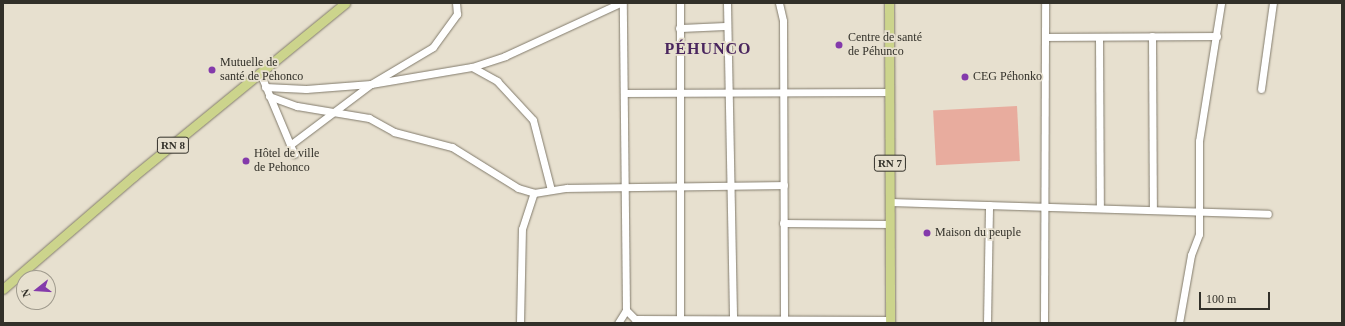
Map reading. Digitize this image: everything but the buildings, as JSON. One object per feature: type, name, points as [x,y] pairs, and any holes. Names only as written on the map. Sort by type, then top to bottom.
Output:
[{"type":"main road","name":"RN 8","points":[[3,289],[134,176],[345,3]]},
{"type":"main road","name":"RN 7","points":[[890,3],[890,321]]},
{"type":"street","points":[[290,145],[371,84],[433,47],[458,14],[456,3]]},
{"type":"street","points":[[266,87],[306,89],[371,84],[472,68],[505,56],[620,3]]},
{"type":"street","points":[[618,323],[626,310],[623,3]]},
{"type":"street","points":[[680,3],[680,321]]},
{"type":"street","points":[[727,3],[733,319]]},
{"type":"street","points":[[779,3],[783,20],[784,321]]},
{"type":"street","points":[[1044,323],[1046,207],[1045,3]]},
{"type":"street","points":[[1179,323],[1191,255],[1199,234],[1199,141],[1217,36],[1221,3]]},
{"type":"street","points":[[1260,89],[1273,3]]},
{"type":"street","points":[[679,28],[727,26]]},
{"type":"street","points":[[1152,36],[1153,210]]},
{"type":"street","points":[[1046,37],[1217,36]]},
{"type":"street","points":[[1099,37],[1100,208]]},
{"type":"street","points":[[472,68],[498,81],[533,120],[551,190]]},
{"type":"street","points":[[260,73],[294,154]]},
{"type":"street","points":[[624,93],[784,91],[890,92]]},
{"type":"street","points":[[269,96],[296,106],[369,118],[394,132],[452,147],[518,188],[534,192],[625,187],[784,185]]},
{"type":"street","points":[[520,323],[522,229],[534,192]]},
{"type":"street","points":[[890,202],[1268,214]]},
{"type":"street","points":[[987,323],[989,205]]},
{"type":"street","points":[[784,223],[890,224]]},
{"type":"street","points":[[626,310],[635,319],[680,321],[733,319],[784,321],[890,321]]},
{"type":"shaded area","points":[[1017,106],[1020,161],[936,165],[933,110]]},
{"type":"place","name":"Centre de santé de Péhunco","points":[[839,45]]},
{"type":"place","name":"Mutuelle de santé de Pehonco","points":[[212,70]]},
{"type":"place","name":"CEG Péhonko","points":[[965,77]]},
{"type":"place","name":"Hôtel de ville de Pehonco","points":[[246,161]]},
{"type":"place","name":"Maison du peuple","points":[[927,233]]},
{"type":"district","name":"PÉHUNCO","points":[[708,49]]}]
